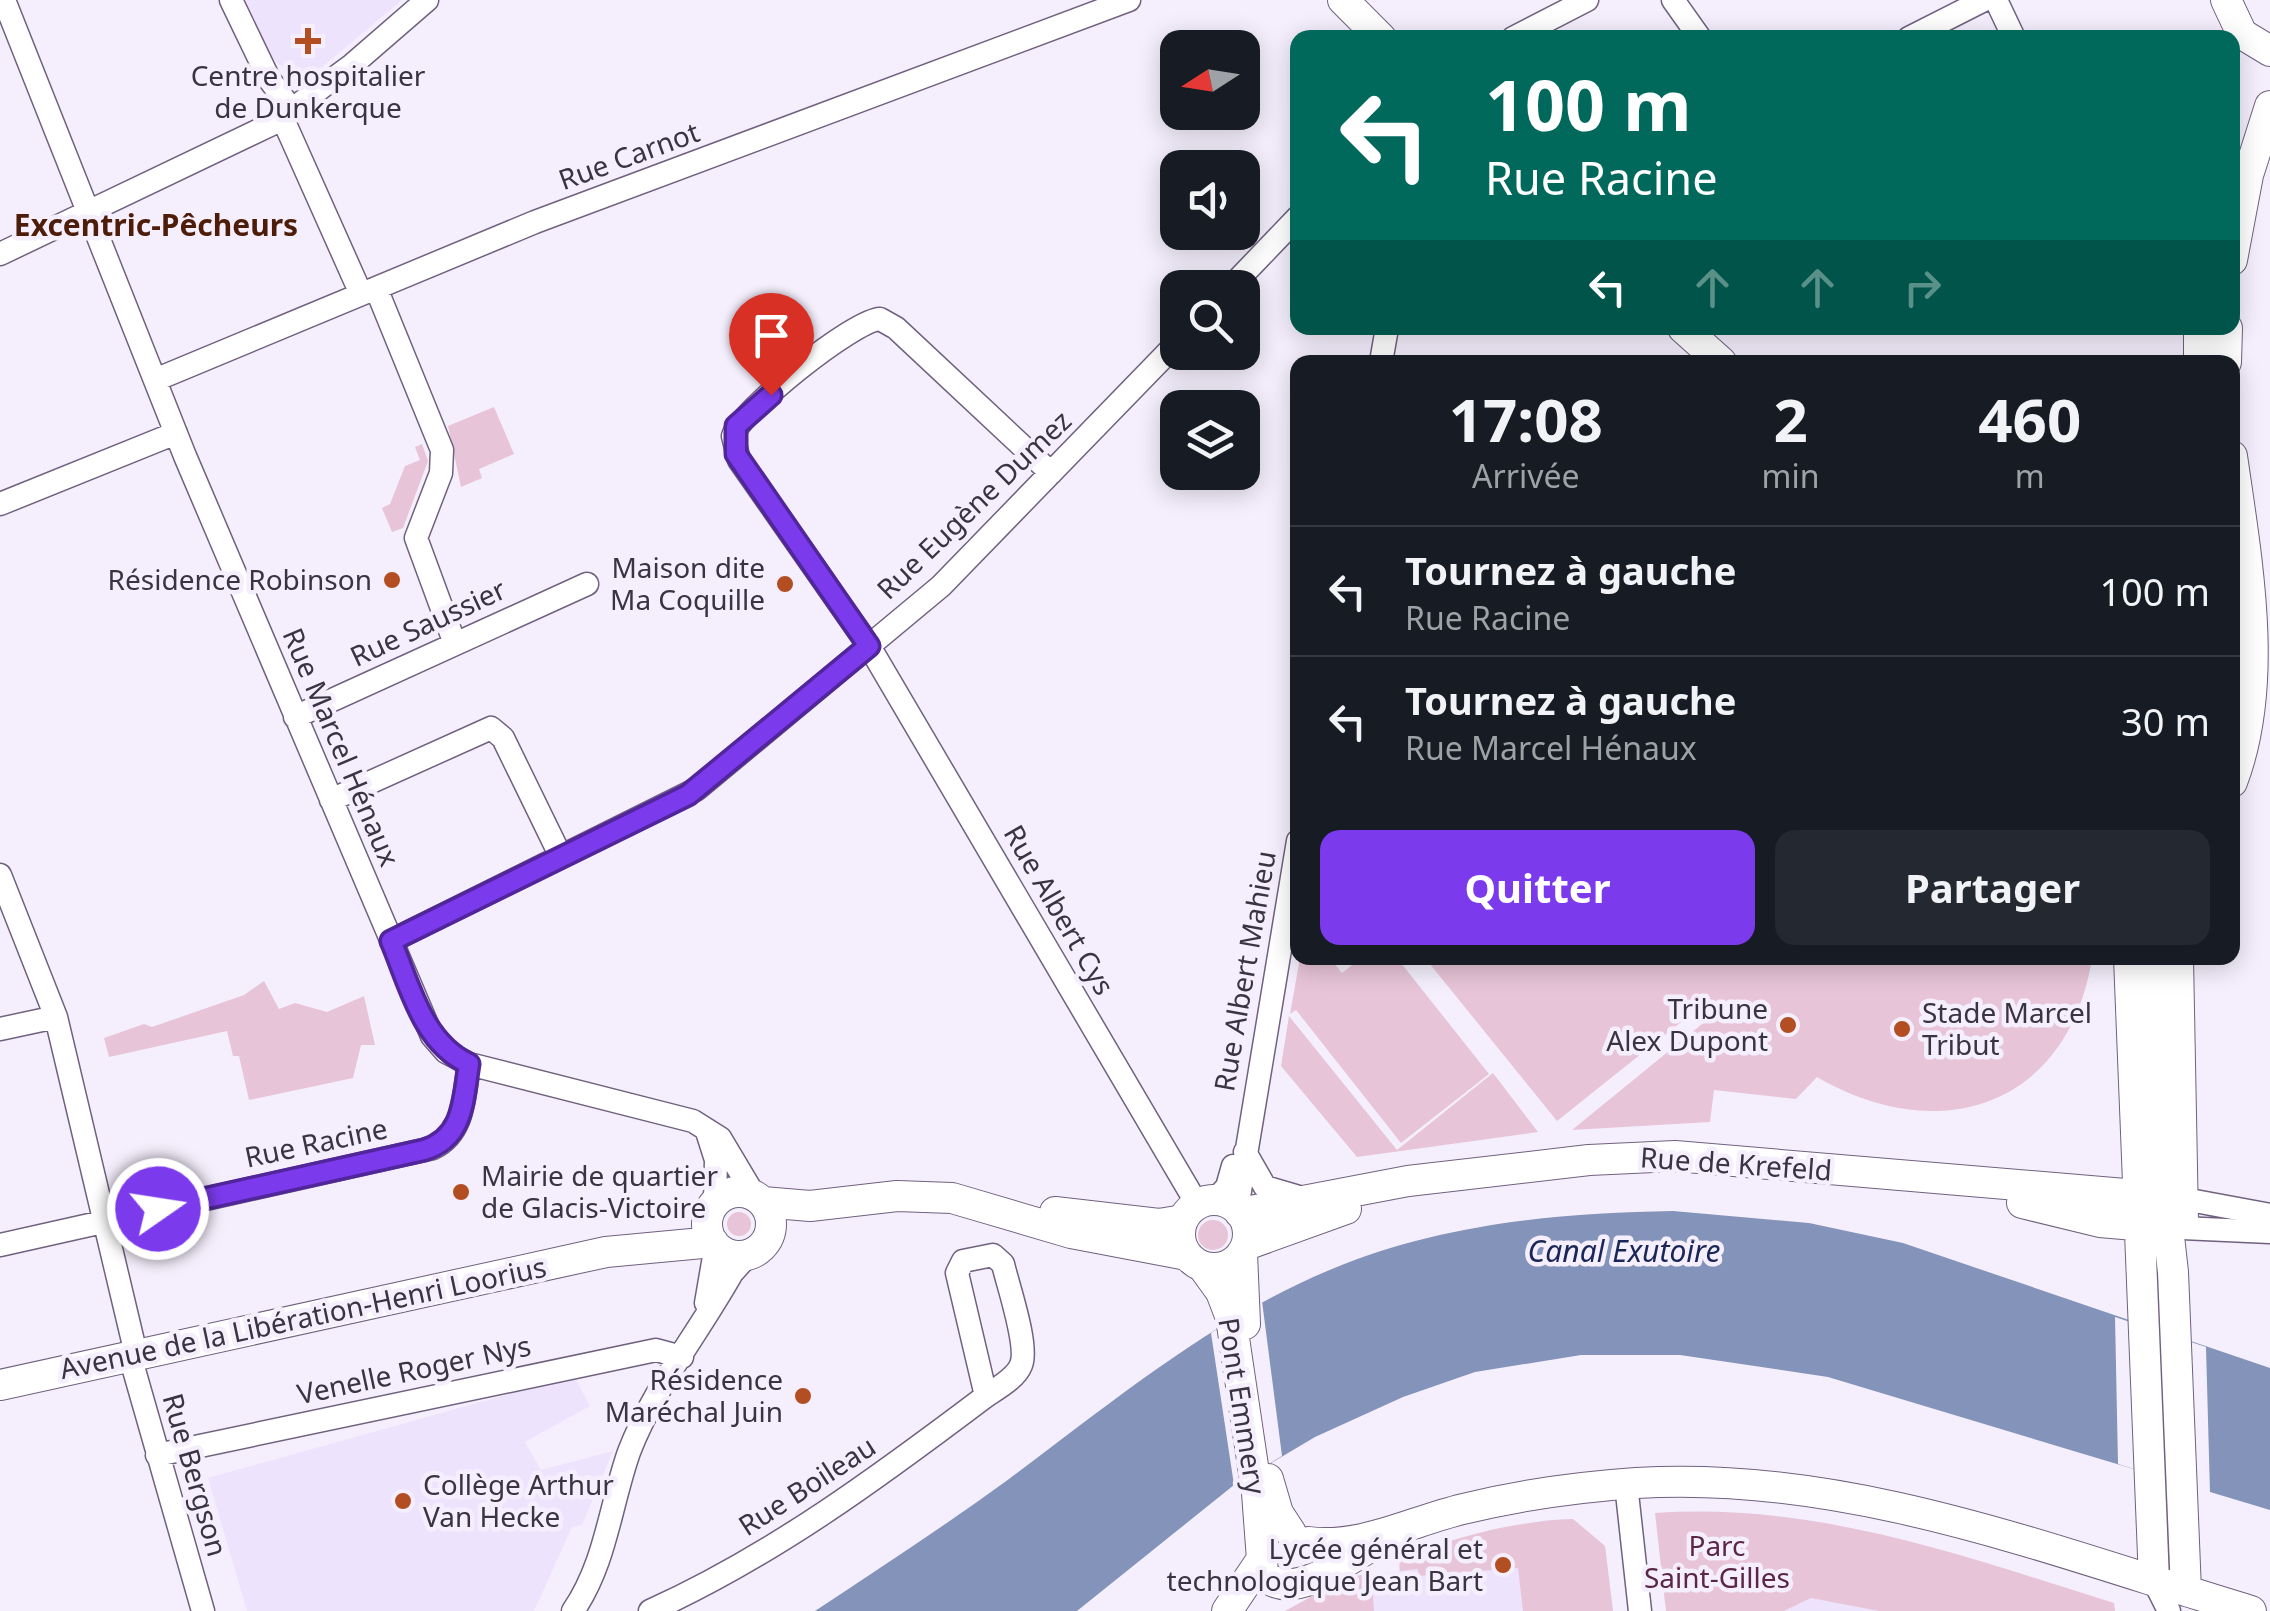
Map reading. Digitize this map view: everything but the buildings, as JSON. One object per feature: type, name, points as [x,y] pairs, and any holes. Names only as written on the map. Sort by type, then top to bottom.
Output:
[{"type":"street","name":"Rue Marcel Hénaux","points":[[4,0],[176,433],[432,1036],[446,1052],[469,1064],[700,1124]]},
{"type":"street","points":[[231,0],[442,450],[441,473],[420,522],[416,546],[456,644]]},
{"type":"street","points":[[0,254],[224,150],[287,113],[427,0]]},
{"type":"street","name":"Rue Carnot","points":[[156,380],[536,222],[1129,0]]},
{"type":"street","points":[[1343,0],[1373,30]]},
{"type":"street","points":[[1528,30],[1587,0]]},
{"type":"street","points":[[1672,0],[1694,30]]},
{"type":"street","points":[[1925,30],[1984,0]]},
{"type":"street","points":[[1996,0],[2010,30]]},
{"type":"street","points":[[2227,17],[2270,52]]},
{"type":"street","points":[[2240,218],[2248,175],[2270,106]]},
{"type":"street","points":[[1247,270],[1290,225]]},
{"type":"street","name":"Rue Albert Cys","points":[[1051,473],[896,328],[880,319],[849,332],[745,416],[733,436],[739,460],[869,646],[1215,1209]]},
{"type":"street","points":[[1691,335],[1713,355]]},
{"type":"street","name":"Rue Eugène Dumez","points":[[391,941],[697,789],[940,586],[1160,361]]},
{"type":"street","points":[[0,504],[176,433]]},
{"type":"street","points":[[2240,517],[2260,668],[2253,728],[2240,761]]},
{"type":"street","name":"Rue Saussier","points":[[295,717],[586,584]]},
{"type":"street","points":[[331,800],[491,728],[503,738],[561,858]]},
{"type":"street","name":"Rue Bergson","points":[[0,875],[56,1017],[132,1355],[203,1611]]},
{"type":"street","name":"Rue Albert Mahieu","points":[[1215,1209],[1245,1152],[1290,887]]},
{"type":"street","points":[[2130,965],[2162,1212]]},
{"type":"street","points":[[2154,965],[2162,1212],[2158,1277]]},
{"type":"street","points":[[2178,965],[2158,1277],[2168,1526],[2181,1604]]},
{"type":"street","points":[[0,1029],[56,1017]]},
{"type":"street","name":"Rue Racine","points":[[0,1245],[441,1144],[458,1125],[469,1064]]},
{"type":"street","name":"Rue Albert Mahieu","points":[[1215,1209],[1229,1183],[1251,1111]]},
{"type":"street","points":[[573,1611],[603,1548],[630,1450],[735,1268],[758,1246],[772,1219],[720,1138],[700,1124]]},
{"type":"street","points":[[686,1350],[708,1295],[714,1243],[707,1225],[713,1205],[714,1153],[700,1124]]},
{"type":"street","name":"Rue de Krefeld","points":[[1245,1152],[1255,1174],[1268,1189],[1318,1197]]},
{"type":"street","name":"Rue de Krefeld","points":[[968,1202],[1159,1224],[1215,1209],[1590,1160],[1675,1156],[1932,1181],[2089,1220],[2162,1212]]},
{"type":"street","name":"Rue de Krefeld","points":[[1244,1249],[1349,1208],[1481,1174]]},
{"type":"street","points":[[713,1205],[732,1192],[810,1206],[920,1195],[968,1202],[1058,1229],[1195,1261],[1229,1265],[1244,1249],[1247,1227],[1215,1209],[1180,1240],[1195,1261]]},
{"type":"street","points":[[714,1243],[732,1255],[853,1201]]},
{"type":"street","name":"Avenue de la Libération-Henri Loorius","points":[[0,1384],[606,1252],[680,1226],[713,1205]]},
{"type":"street","points":[[2162,1212],[2270,1215]]},
{"type":"street","points":[[2162,1212],[2270,1232]]},
{"type":"street","name":"Avenue de la Libération-Henri Loorius","points":[[606,1252],[714,1243]]},
{"type":"street","name":"Pont Emmery","points":[[1244,1249],[1232,1296],[1265,1501],[1260,1557]]},
{"type":"street","name":"Rue Boileau","points":[[650,1611],[726,1573],[846,1499],[986,1396],[1014,1374],[1022,1360],[1003,1264],[993,1255],[964,1261],[958,1273],[986,1396]]},
{"type":"street","name":"Pont Emmery","points":[[1195,1261],[1232,1296]]},
{"type":"street","name":"Venelle Roger Nys","points":[[157,1455],[656,1350],[686,1350]]},
{"type":"street","points":[[1227,1611],[1272,1537],[1353,1541],[1490,1502],[1626,1484],[1710,1482],[1813,1491],[1943,1518],[2153,1596],[2181,1604],[2251,1611]]},
{"type":"street","points":[[1626,1484],[1640,1611]]},
{"type":"street","name":"Pont Emmery","points":[[1265,1501],[1300,1537]]},
{"type":"street","points":[[2153,1596],[2168,1526]]},
{"type":"street","points":[[1252,1611],[1398,1528]]},
{"type":"street","points":[[1295,1584],[1314,1561],[1300,1537]]},
{"type":"street","points":[[1260,1557],[1267,1578],[1295,1584]]},
{"type":"shaded area","name":"Centre hospitalier de Dunkerque","points":[[243,0],[402,0],[321,68],[300,72],[279,65],[264,47]]},
{"type":"shaded area","name":"Collège Arthur Van Hecke","points":[[574,1376],[590,1406],[525,1442],[541,1470],[613,1451],[582,1525],[572,1527],[534,1611],[247,1611],[208,1478]]},
{"type":"shaded area","name":"Lycée général et technologique Jean Bart","points":[[1573,1519],[1605,1546],[1613,1611],[1285,1611],[1346,1578],[1399,1571],[1399,1559],[1435,1544],[1547,1520]]},
{"type":"shaded area","points":[[1811,1598],[1875,1609],[1879,1611],[1784,1611]]},
{"type":"green space","points":[[494,407],[514,454],[479,469],[482,478],[461,487],[448,426]]},
{"type":"green space","points":[[422,444],[428,461],[403,528],[392,532],[382,508],[390,504],[405,466],[420,460],[415,447]]},
{"type":"green space","points":[[1299,965],[1336,965],[1342,973],[1352,965],[1403,965],[1489,1074],[1401,1143],[1296,1010],[1290,1014]]},
{"type":"green space","points":[[1431,965],[2090,965],[2079,1008],[2057,1049],[2028,1079],[1992,1100],[1952,1110],[1909,1109],[1863,1099],[1817,1077],[1796,1099],[1714,1090],[1710,1122],[1572,1130],[1702,1024],[1715,1018],[1727,1021],[1710,999],[1557,1121]]},
{"type":"green space","points":[[264,981],[279,1009],[295,1003],[327,1012],[364,996],[375,1045],[361,1045],[353,1078],[249,1100],[239,1056],[233,1056],[227,1031],[109,1057],[104,1038],[144,1024],[152,1027],[244,995]]},
{"type":"green space","points":[[1289,1016],[1397,1150],[1493,1073],[1538,1132],[1357,1157],[1281,1066]]},
{"type":"green space","points":[[739,1212],[751,1224],[739,1236],[727,1224]]},
{"type":"green space","points":[[1213,1220],[1224,1224],[1228,1235],[1224,1246],[1213,1250],[1202,1246],[1198,1235],[1202,1224]]},
{"type":"green space","name":"Parc Saint-Gilles","points":[[1655,1513],[1774,1516],[1889,1536],[2114,1603],[2115,1611],[1879,1611],[1811,1598],[1784,1611],[1666,1611]]},
{"type":"green space","points":[[1573,1519],[1605,1546],[1613,1611],[1523,1611],[1518,1568],[1419,1576],[1418,1569],[1400,1571],[1399,1559],[1463,1537],[1529,1523]]},
{"type":"green space","points":[[1366,1574],[1367,1582],[1372,1582],[1374,1611],[1285,1611],[1346,1578]]},
{"type":"water","name":"Canal Exutoire","points":[[1673,1211],[1809,1223],[1903,1243],[2270,1368],[2270,1510],[1828,1377],[1680,1355],[1581,1355],[1475,1372],[1403,1397],[1315,1437],[1234,1485],[1077,1611],[815,1611],[985,1496],[1164,1364],[1288,1289],[1373,1254],[1457,1231],[1543,1218]]},
{"type":"pier","points":[[1262,1301],[1282,1456],[1234,1485],[1211,1333]]},
{"type":"pier","points":[[2115,1317],[2206,1347],[2210,1493],[2118,1464]]},
{"type":"place","name":"Centre hospitalier de Dunkerque","points":[[308,41]]},
{"type":"place","name":"Résidence Robinson","points":[[392,580]]},
{"type":"place","name":"Maison dite Ma Coquille","points":[[785,584]]},
{"type":"place","name":"Tribune Alex Dupont","points":[[1788,1025]]},
{"type":"place","name":"Stade Marcel Tribut","points":[[1902,1029]]},
{"type":"place","name":"Mairie de quartier de Glacis-Victoire","points":[[461,1192]]},
{"type":"place","name":"Résidence Maréchal Juin","points":[[803,1396]]},
{"type":"place","name":"Collège Arthur Van Hecke","points":[[403,1501]]},
{"type":"place","name":"Lycée général et technologique Jean Bart","points":[[1503,1565]]},
{"type":"district","name":"Excentric-Pêcheurs","points":[[156,226]]},
{"type":"route","points":[[158,1209],[424,1150],[448,1139],[460,1118],[469,1064],[446,1052],[432,1036],[391,941],[688,795],[869,646],[736,454],[736,426],[771,395]]}]
